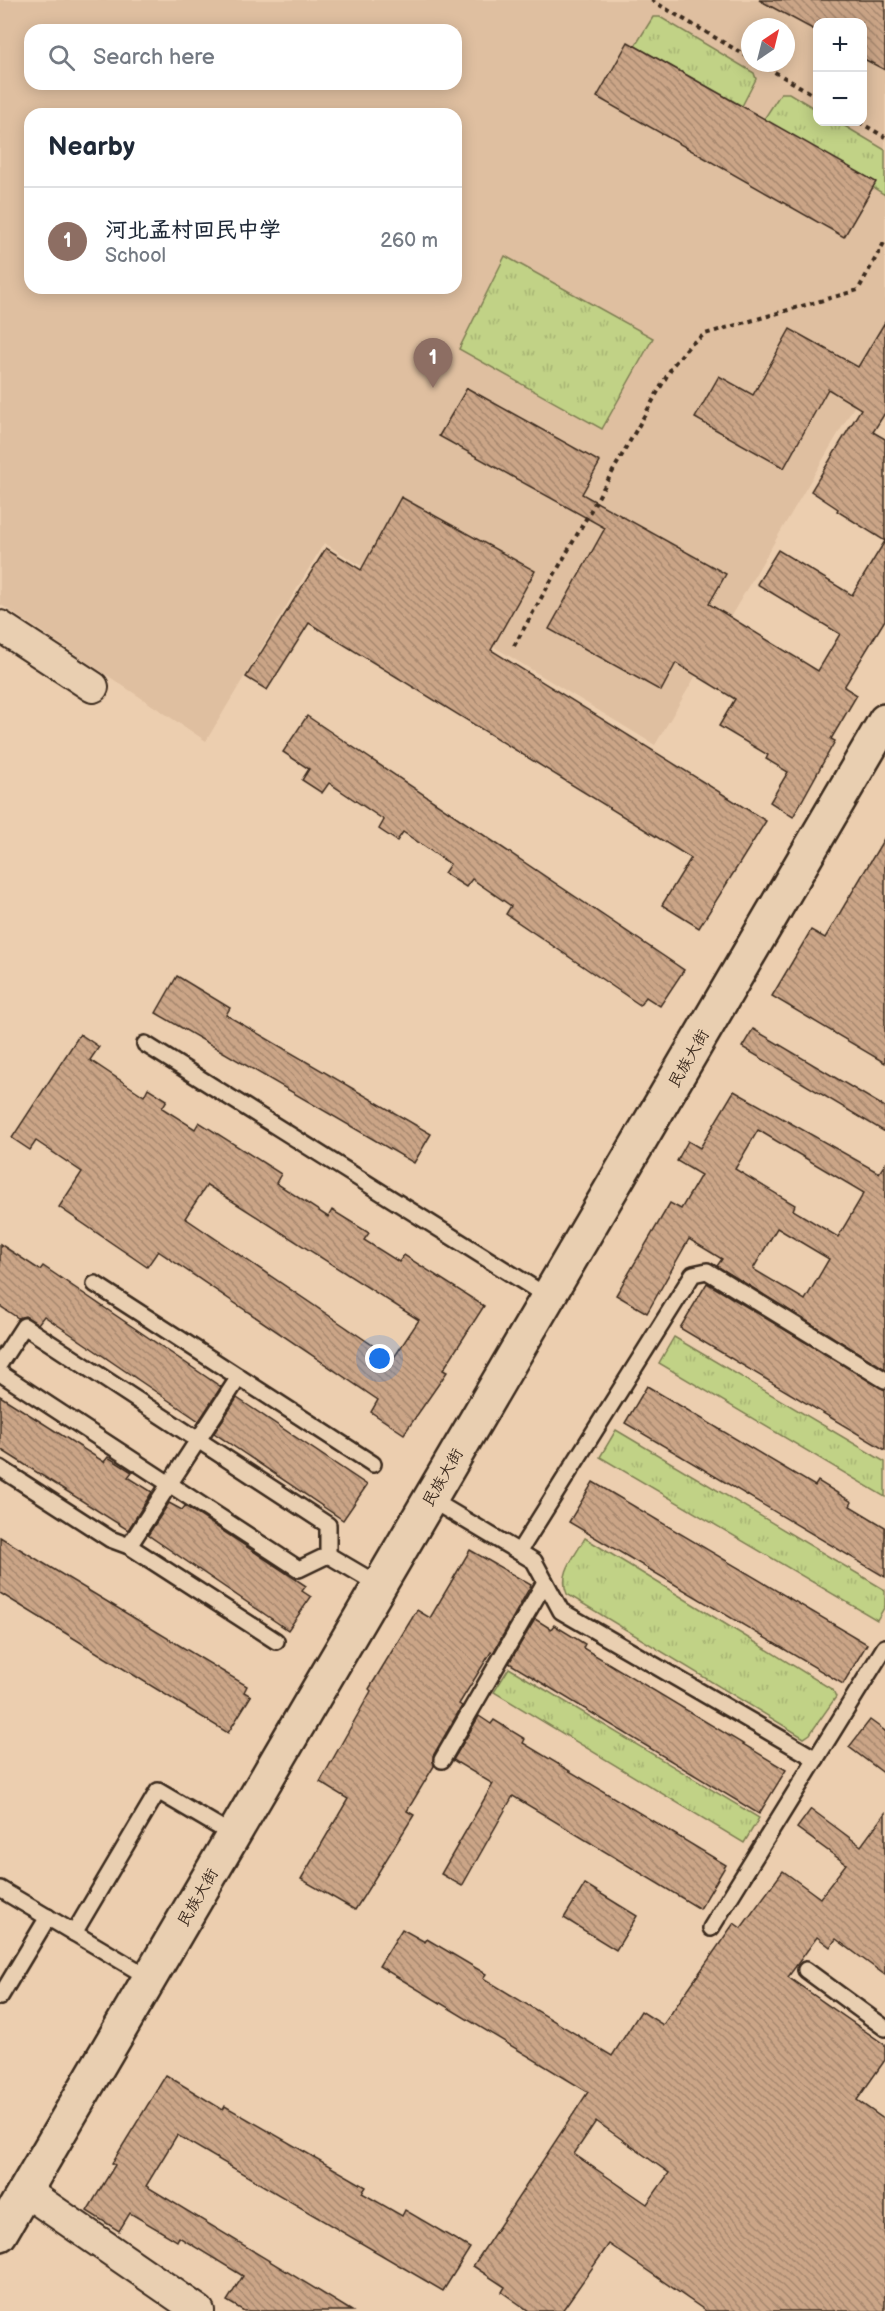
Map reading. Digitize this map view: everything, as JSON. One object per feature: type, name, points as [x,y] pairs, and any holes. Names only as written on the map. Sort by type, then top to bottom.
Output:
[{"type":"main road","name":"民族大街","points":[[0,2234],[885,721]]},
{"type":"street","points":[[0,626],[93,687]]},
{"type":"street","points":[[25,2191],[199,2311]]},
{"type":"lane","points":[[145,1044],[548,1297]]},
{"type":"lane","points":[[520,1550],[693,1274],[707,1271],[885,1380]]},
{"type":"lane","points":[[95,1284],[373,1464]]},
{"type":"lane","points":[[0,1363],[24,1326],[328,1526],[328,1555]]},
{"type":"lane","points":[[0,1373],[299,1569],[328,1555]]},
{"type":"lane","points":[[129,1546],[239,1377]]},
{"type":"lane","points":[[0,1468],[110,1539],[129,1546],[276,1641]]},
{"type":"lane","points":[[430,1499],[520,1550],[534,1561],[561,1611],[816,1759]]},
{"type":"lane","points":[[328,1555],[379,1585]]},
{"type":"lane","points":[[442,1760],[545,1582]]},
{"type":"lane","points":[[711,1928],[885,1647]]},
{"type":"lane","points":[[74,1933],[158,1791],[233,1836]]},
{"type":"lane","points":[[0,1889],[150,1978]]},
{"type":"lane","points":[[0,1997],[48,1917]]},
{"type":"lane","points":[[806,1970],[885,2028]]},
{"type":"path","points":[[651,0],[741,53]]},
{"type":"path","points":[[775,72],[813,94]]},
{"type":"path","points":[[866,126],[885,137]]},
{"type":"path","points":[[514,646],[673,365],[690,345],[705,334],[729,325],[858,290],[885,241]]},
{"type":"shaded area","points":[[0,0],[885,0],[885,354],[655,745],[324,543],[206,741],[0,604]]},
{"type":"green space","points":[[653,17],[660,17],[741,65],[741,72],[754,73],[756,79],[742,106],[635,46]]},
{"type":"green space","points":[[781,93],[789,93],[813,108],[813,126],[845,126],[885,150],[885,195],[764,119]]},
{"type":"green space","points":[[505,256],[653,338],[602,429],[459,349]]},
{"type":"green space","points":[[674,1337],[885,1462],[885,1497],[659,1363]]},
{"type":"green space","points":[[616,1430],[885,1590],[885,1606],[877,1620],[600,1457]]},
{"type":"green space","points":[[585,1538],[833,1690],[836,1697],[810,1734],[804,1738],[567,1594],[566,1572]]},
{"type":"green space","points":[[509,1668],[759,1818],[744,1843],[494,1692]]},
{"type":"building","points":[[759,0],[885,0],[885,70],[867,61],[867,18],[813,18],[813,29]]},
{"type":"building","points":[[628,42],[876,182],[844,237],[597,97]]},
{"type":"building","points":[[885,322],[885,413],[873,432],[885,439],[885,541],[837,511],[838,509],[811,491],[861,409],[828,389],[784,468],[695,418],[719,376],[753,395],[790,329],[858,367]]},
{"type":"building","points":[[467,388],[600,462],[582,494],[726,574],[709,604],[818,671],[840,634],[757,584],[778,550],[852,595],[885,541],[885,620],[844,687],[857,695],[831,739],[835,741],[793,817],[770,802],[788,772],[766,759],[768,755],[719,726],[735,699],[676,663],[661,691],[549,629],[605,528],[439,436]]},
{"type":"building","points":[[401,497],[535,571],[491,650],[766,821],[699,928],[662,905],[691,858],[309,623],[267,690],[246,677],[326,548],[361,570]]},
{"type":"building","points":[[307,716],[684,970],[660,1006],[646,997],[640,1005],[506,914],[511,906],[472,879],[466,887],[444,873],[450,864],[403,832],[397,841],[379,829],[384,820],[329,783],[322,793],[302,780],[309,769],[283,752]]},
{"type":"building","points":[[885,837],[885,1063],[772,996],[811,930],[825,938]]},
{"type":"building","points":[[177,976],[230,1008],[226,1015],[431,1134],[414,1163],[156,1013]]},
{"type":"building","points":[[753,1029],[885,1107],[885,1132],[742,1047]]},
{"type":"building","points":[[80,1034],[99,1047],[90,1060],[144,1096],[148,1088],[167,1100],[162,1108],[195,1129],[199,1122],[281,1174],[276,1183],[328,1217],[332,1210],[369,1233],[364,1240],[399,1262],[404,1255],[484,1306],[443,1370],[447,1372],[404,1434],[371,1412],[378,1400],[158,1251],[147,1267],[59,1207],[82,1172],[36,1141],[30,1150],[12,1138]],"holes":[[[207,1185],[419,1320],[393,1359],[185,1218]]]},
{"type":"building","points":[[734,1091],[879,1173],[885,1164],[885,1369],[717,1266],[722,1259],[689,1239],[647,1313],[616,1295],[670,1203],[681,1209],[701,1175],[677,1161],[688,1141],[700,1148]],"holes":[[[758,1130],[864,1193],[838,1237],[793,1210],[795,1205],[735,1169]],[[777,1228],[829,1259],[805,1300],[753,1269]]]},
{"type":"building","points":[[0,1244],[40,1270],[43,1266],[221,1387],[199,1421],[44,1316],[38,1324],[25,1316],[18,1318],[0,1306]]},
{"type":"building","points":[[707,1283],[885,1390],[885,1450],[680,1328]]},
{"type":"building","points":[[647,1386],[815,1486],[818,1481],[852,1502],[850,1506],[885,1527],[885,1577],[625,1423]]},
{"type":"building","points":[[0,1396],[104,1462],[108,1457],[132,1472],[128,1477],[152,1492],[128,1530],[0,1449]]},
{"type":"building","points":[[237,1398],[367,1485],[343,1520],[214,1433]]},
{"type":"building","points":[[593,1482],[867,1644],[843,1684],[569,1522]]},
{"type":"building","points":[[169,1503],[182,1510],[185,1506],[306,1586],[302,1591],[311,1597],[288,1630],[148,1535]]},
{"type":"building","points":[[0,1537],[247,1686],[244,1692],[251,1696],[228,1733],[0,1593]]},
{"type":"building","points":[[470,1550],[531,1585],[493,1653],[491,1652],[459,1704],[462,1706],[433,1756],[434,1766],[407,1811],[414,1815],[355,1910],[301,1879],[348,1799],[320,1782],[371,1691],[369,1689],[417,1610],[430,1618]]},
{"type":"building","points":[[535,1619],[551,1629],[554,1625],[585,1644],[583,1648],[786,1770],[759,1814],[509,1663]]},
{"type":"building","points":[[479,1716],[491,1724],[494,1720],[525,1739],[523,1743],[726,1865],[700,1909],[513,1796],[462,1886],[441,1874],[493,1784],[453,1760]]},
{"type":"building","points":[[870,1720],[885,1731],[885,1774],[849,1747]]},
{"type":"building","points":[[811,1809],[861,1846],[885,1813],[885,1975],[836,1939],[830,1947],[817,1937],[788,1977],[885,2045],[885,2060],[857,2100],[885,2120],[885,2311],[706,2311],[609,2244],[562,2311],[529,2311],[502,2292],[505,2287],[473,2266],[588,2092],[379,1966],[402,1929],[425,1942],[427,1939],[486,1974],[483,1978],[612,2056],[641,2011],[663,2025],[734,1923],[741,1928],[783,1871],[820,1898],[846,1864],[797,1828]],"holes":[[[596,2121],[669,2173],[647,2204],[574,2154]]]},
{"type":"building","points":[[585,1884],[637,1916],[616,1950],[564,1918]]},
{"type":"building","points":[[166,2075],[223,2110],[225,2106],[366,2187],[362,2193],[402,2216],[405,2210],[470,2248],[443,2291],[177,2135],[146,2186],[352,2311],[244,2311],[227,2301],[243,2276],[179,2237],[177,2241],[130,2213],[119,2231],[87,2211],[115,2165],[112,2163]]},
{"type":"place","name":"河北孟村回民中学","points":[[433,388]]}]
